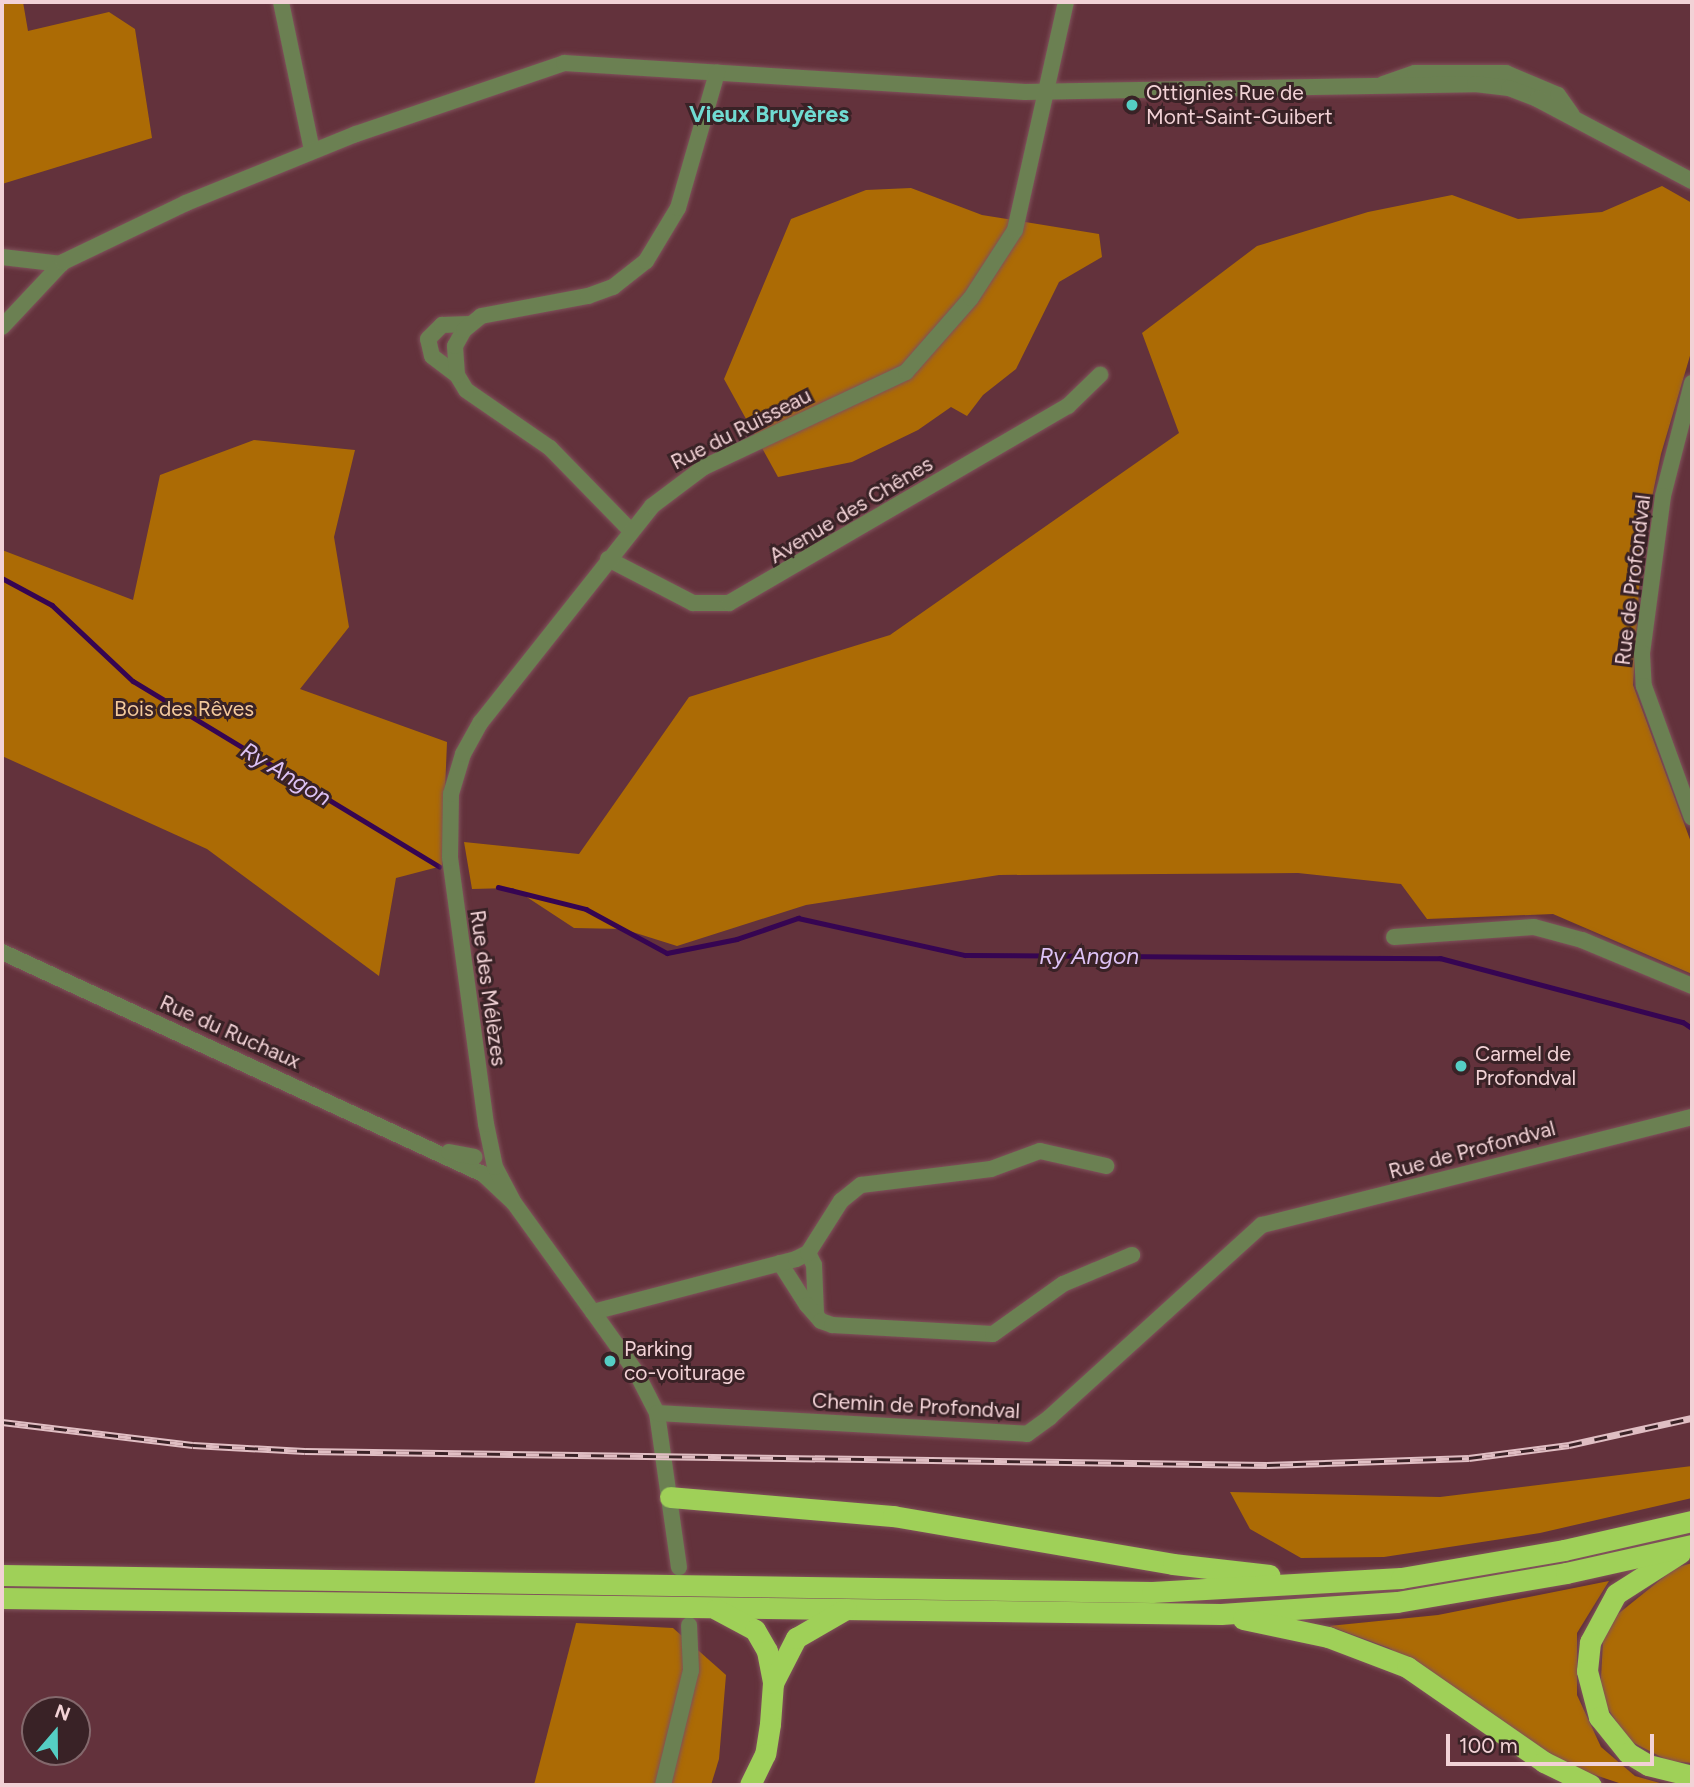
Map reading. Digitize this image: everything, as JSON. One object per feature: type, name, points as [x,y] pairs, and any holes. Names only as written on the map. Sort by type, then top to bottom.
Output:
[{"type":"highway","points":[[670,1497],[893,1516],[1173,1564],[1280,1576],[1315,1586]]},
{"type":"highway","points":[[2,1575],[1152,1592],[1315,1586],[1490,1564],[1692,1521]]},
{"type":"highway","points":[[2,1598],[1221,1614],[1397,1602],[1692,1545]]},
{"type":"highway","points":[[1692,1545],[1616,1594],[1590,1642],[1587,1671],[1599,1717],[1628,1753],[1648,1765],[1692,1776]]},
{"type":"highway","points":[[711,1606],[755,1630],[767,1651],[773,1683],[765,1754],[750,1785]]},
{"type":"highway","points":[[773,1683],[796,1638],[848,1608]]},
{"type":"highway","points":[[1221,1614],[1328,1637],[1407,1667],[1544,1762],[1591,1785]]},
{"type":"street","points":[[281,2],[312,151]]},
{"type":"street","name":"Rue du Ruisseau","points":[[450,858],[451,794],[471,737],[631,531],[672,488],[704,467],[906,372],[971,298],[1015,230],[1066,2]]},
{"type":"street","points":[[2,327],[62,264],[186,203],[312,151],[557,64],[1044,93],[1497,87],[1572,115],[1692,181]]},
{"type":"street","points":[[631,531],[550,448],[474,397],[457,375],[432,356],[428,339],[442,325],[469,324],[491,313],[595,294],[646,261],[678,208],[717,73]]},
{"type":"street","points":[[2,257],[62,264]]},
{"type":"street","points":[[457,375],[455,346],[469,324]]},
{"type":"street","name":"Avenue des Chênes","points":[[608,559],[693,603],[729,604],[1068,406],[1100,375]]},
{"type":"street","name":"Rue de Profondval","points":[[1692,383],[1663,496],[1642,653],[1644,686],[1692,818]]},
{"type":"street","name":"Rue des Mélèzes","points":[[450,858],[486,1124],[483,1163],[636,1372],[657,1413],[679,1567]]},
{"type":"street","points":[[1394,937],[1534,927],[1582,940],[1692,986]]},
{"type":"street","name":"Rue du Ruchaux","points":[[2,952],[439,1151],[483,1163]]},
{"type":"street","name":"Rue de Profondval","points":[[1262,1225],[1692,1117]]},
{"type":"street","points":[[593,1312],[780,1263],[808,1253],[841,1201],[861,1185],[991,1169],[1040,1151],[1107,1166]]},
{"type":"street","name":"Chemin de Profondval","points":[[657,1413],[1027,1434],[1262,1225]]},
{"type":"street","points":[[808,1253],[814,1265],[816,1313]]},
{"type":"street","points":[[780,1263],[816,1313],[832,1325],[993,1334],[1063,1284],[1132,1255]]},
{"type":"street","points":[[663,1785],[691,1670],[689,1625]]},
{"type":"green space","points":[[2,2],[23,2],[28,31],[109,12],[135,29],[152,138],[2,184]]},
{"type":"green space","points":[[1662,186],[1692,203],[1692,349],[1661,454],[1642,546],[1633,685],[1692,845],[1692,974],[1553,914],[1427,919],[1401,884],[1298,873],[999,875],[806,905],[677,946],[623,929],[574,928],[513,888],[472,889],[464,842],[579,854],[689,697],[890,635],[1179,433],[1142,333],[1257,246],[1368,212],[1452,195],[1518,219],[1602,212]]},
{"type":"green space","points":[[911,188],[982,215],[1099,234],[1102,257],[1059,282],[1016,369],[983,395],[967,416],[951,407],[918,430],[852,462],[778,477],[724,379],[791,219],[866,190]]},
{"type":"green space","name":"Bois des Rêves","points":[[254,440],[355,450],[334,537],[349,627],[300,689],[447,742],[442,866],[396,878],[379,976],[207,849],[2,756],[2,550],[133,600],[160,475]]},
{"type":"green space","points":[[1692,1466],[1692,1498],[1540,1533],[1384,1557],[1301,1558],[1250,1529],[1230,1492],[1440,1497]]},
{"type":"green space","points":[[1692,1563],[1692,1763],[1669,1761],[1628,1740],[1600,1696],[1603,1641],[1618,1614],[1675,1568]]},
{"type":"green space","points":[[1609,1581],[1577,1633],[1577,1695],[1601,1747],[1635,1776],[1667,1785],[1625,1785],[1571,1767],[1389,1648],[1329,1626],[1438,1615]]},
{"type":"green space","points":[[576,1623],[673,1628],[726,1675],[719,1759],[711,1785],[534,1785]]},
{"type":"waterway","name":"Ry Angon","points":[[2,578],[52,605],[133,681],[439,866]]},
{"type":"waterway","name":"Ry Angon","points":[[498,887],[586,909],[667,953],[737,939],[798,918],[965,955],[1440,958],[1683,1022],[1692,1028]]},
{"type":"railway","points":[[2,1422],[193,1445],[305,1451],[1267,1465],[1469,1458],[1569,1445],[1692,1418]]},
{"type":"place","name":"Ottignies Rue de Mont-Saint-Guibert","points":[[1132,105]]},
{"type":"place","name":"Carmel de Profondval","points":[[1461,1066]]},
{"type":"place","name":"Parking co-voiturage","points":[[610,1361]]},
{"type":"district","name":"Vieux Bruyères","points":[[769,114]]}]
